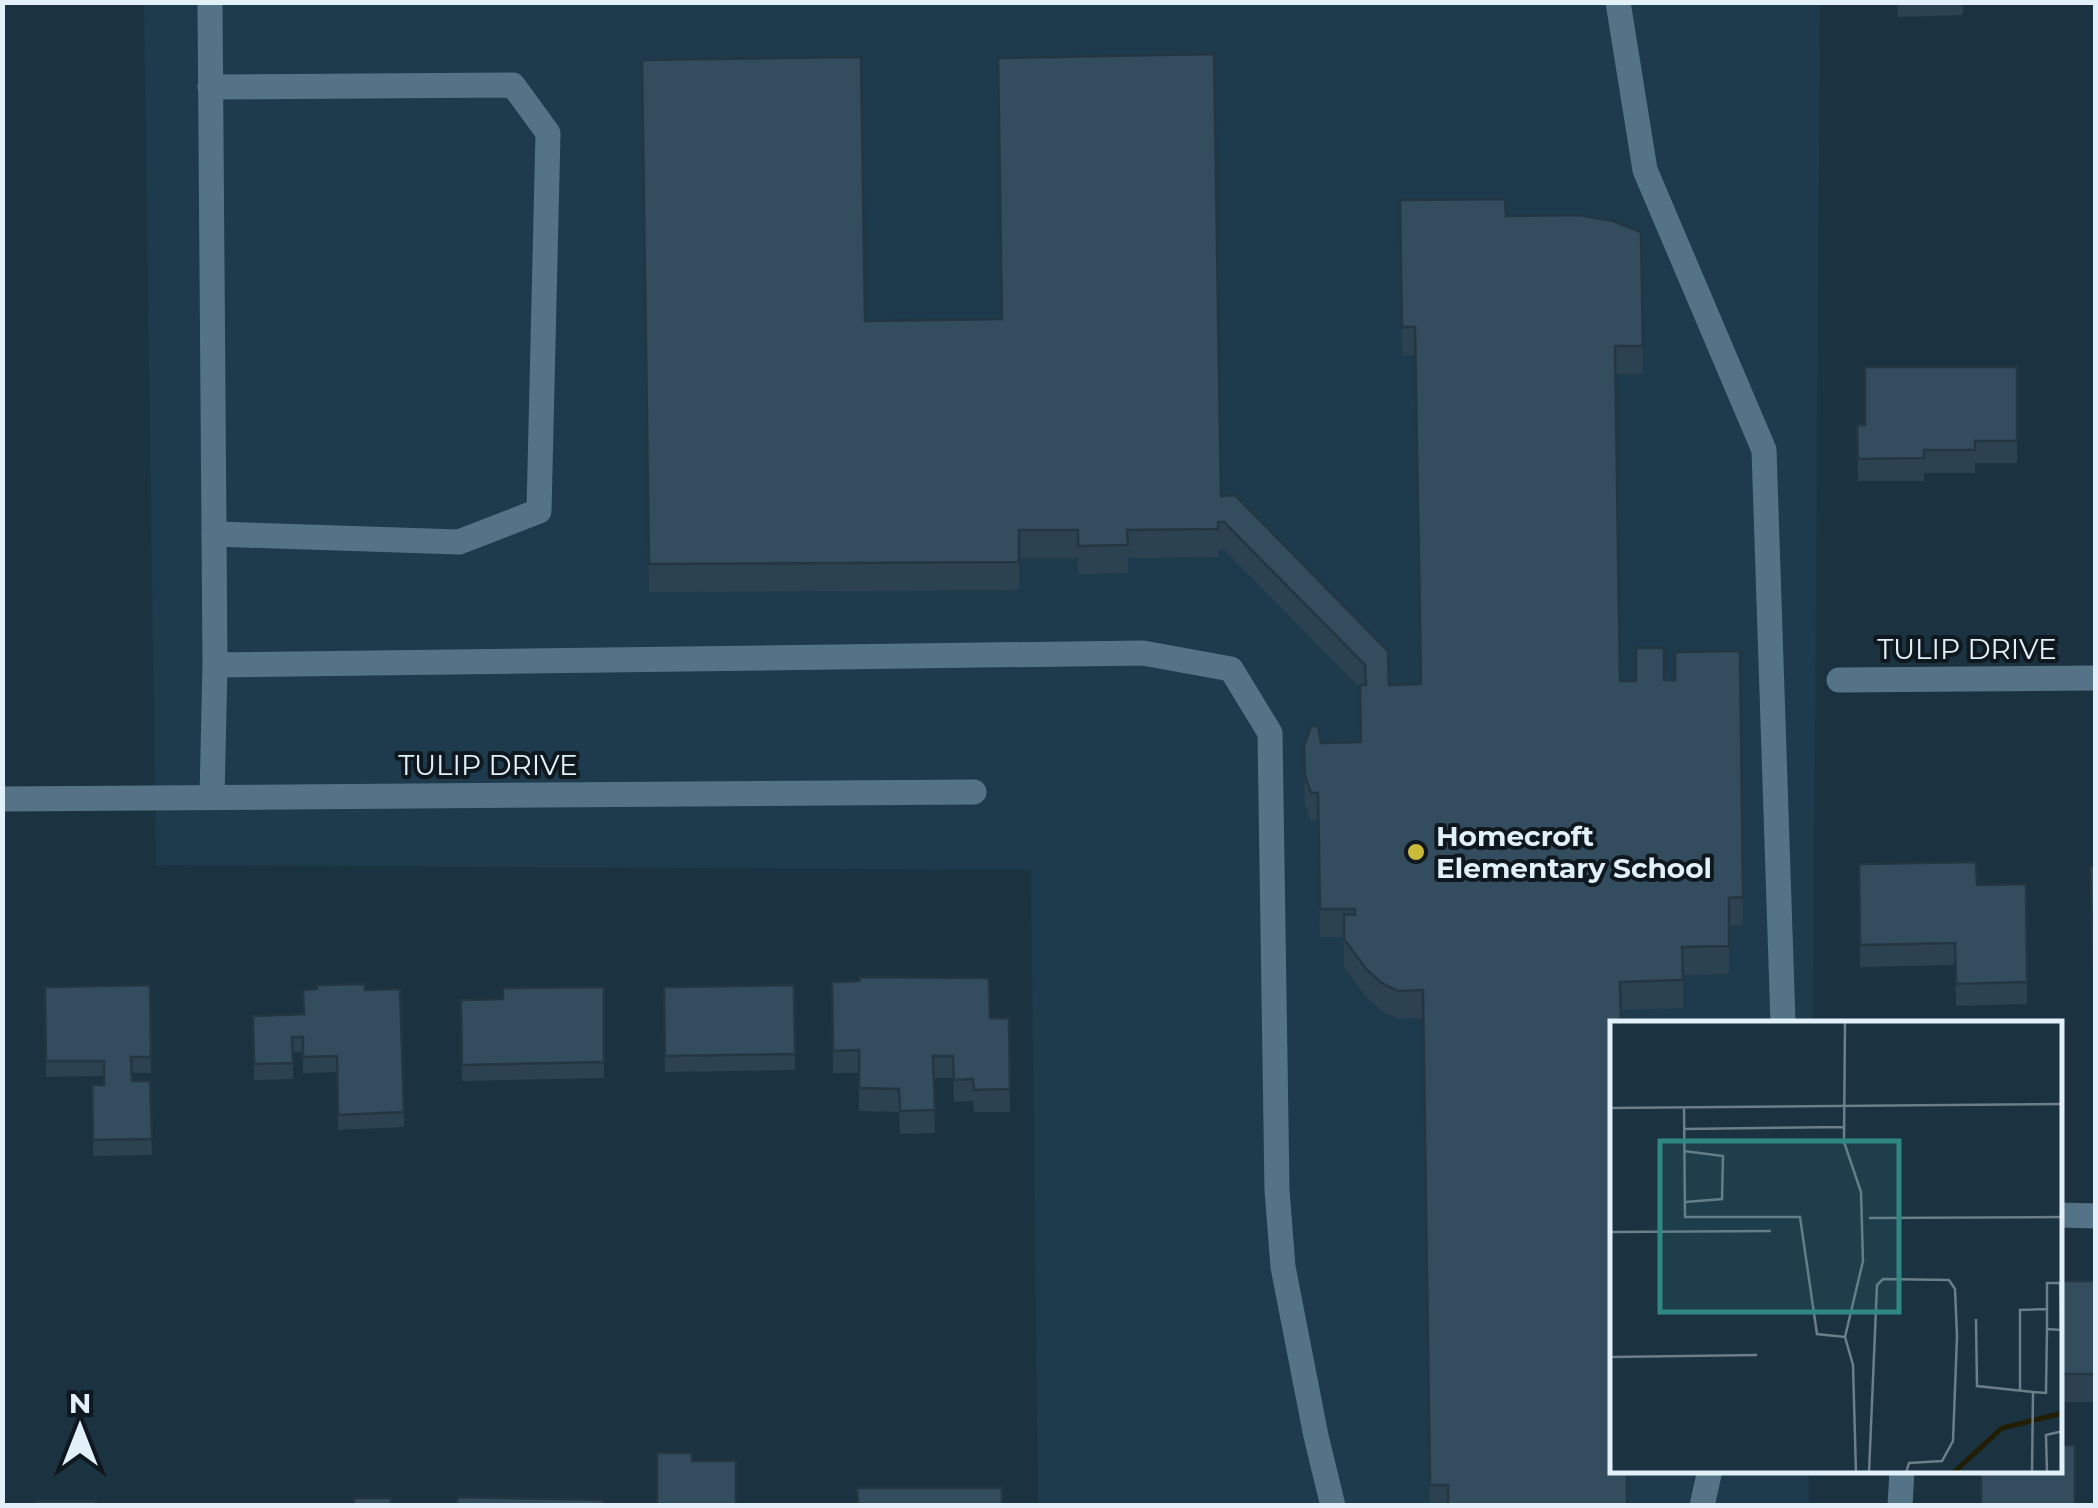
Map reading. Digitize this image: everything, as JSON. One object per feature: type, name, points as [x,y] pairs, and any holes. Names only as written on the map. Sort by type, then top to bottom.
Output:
[{"type":"street","points":[[210,2],[215,664],[212,797]]},
{"type":"street","points":[[1618,2],[1645,170],[1764,450],[1783,1021]]},
{"type":"street","points":[[210,87],[513,85],[548,133],[539,510],[459,542],[214,534]]},
{"type":"street","points":[[215,664],[1143,653],[1232,669],[1270,733],[1276,1190],[1283,1267],[1333,1506]]},
{"type":"street","name":"TULIP DRIVE","points":[[1839,680],[2096,678]]},
{"type":"street","name":"TULIP DRIVE","points":[[2,800],[974,792]]},
{"type":"street","points":[[2063,1215],[2096,1216]]},
{"type":"street","points":[[1702,1506],[1709,1473]]},
{"type":"street","points":[[1900,1506],[1902,1473]]},
{"type":"shaded area","points":[[144,3],[1820,3],[1813,1021],[1610,1021],[1610,1473],[1809,1473],[1809,1505],[1038,1505],[1031,870],[156,865]]},
{"type":"building","points":[[1214,54],[1221,496],[1235,495],[1388,651],[1389,685],[1421,684],[1415,327],[1402,327],[1400,200],[1505,199],[1506,216],[1578,215],[1613,221],[1641,232],[1643,346],[1615,346],[1620,681],[1636,681],[1636,648],[1664,648],[1664,680],[1675,680],[1675,652],[1740,651],[1743,897],[1729,898],[1729,946],[1682,947],[1683,980],[1620,982],[1621,1021],[1610,1021],[1610,1473],[1627,1473],[1627,1506],[1448,1506],[1448,1485],[1430,1485],[1423,990],[1398,991],[1367,970],[1344,939],[1344,914],[1355,915],[1355,909],[1320,909],[1318,793],[1311,793],[1305,776],[1304,746],[1311,726],[1318,726],[1321,743],[1361,742],[1360,685],[1366,685],[1365,665],[1224,522],[1218,522],[1218,529],[1127,530],[1128,545],[1078,546],[1078,530],[1019,530],[1019,562],[649,564],[642,60],[861,57],[865,321],[1002,319],[998,58]]},
{"type":"building","points":[[1865,367],[2017,367],[2017,441],[1975,441],[1975,450],[1924,450],[1924,458],[1858,459],[1857,425],[1865,425]]},
{"type":"building","points":[[1976,862],[1977,885],[2026,884],[2027,982],[1956,984],[1955,943],[1860,945],[1859,864]]},
{"type":"building","points":[[2090,867],[2096,867],[2096,986],[2094,986]]},
{"type":"building","points":[[859,977],[989,978],[990,1018],[1009,1018],[1010,1089],[974,1090],[973,1079],[954,1080],[953,1056],[933,1056],[935,1110],[900,1111],[899,1089],[859,1088],[859,1050],[833,1051],[832,982],[859,981]]},
{"type":"building","points":[[365,984],[365,990],[400,989],[404,1112],[338,1115],[337,1056],[303,1057],[303,1037],[292,1037],[293,1063],[254,1064],[253,1016],[304,1014],[303,990],[317,989],[317,985]]},
{"type":"building","points":[[150,985],[151,1057],[131,1057],[132,1081],[150,1081],[152,1139],[93,1140],[92,1085],[104,1085],[104,1061],[46,1061],[45,987]]},
{"type":"building","points":[[794,985],[795,1054],[665,1056],[664,987]]},
{"type":"building","points":[[604,987],[604,1062],[462,1065],[461,1000],[503,999],[503,988]]},
{"type":"building","points":[[2063,1281],[2096,1281],[2096,1374],[2063,1374]]},
{"type":"building","points":[[2063,1445],[2075,1445],[2075,1506],[1981,1506],[1981,1473],[2063,1473]]},
{"type":"building","points":[[657,1453],[692,1453],[692,1461],[736,1461],[736,1506],[657,1506]]},
{"type":"building","points":[[857,1488],[1002,1488],[1002,1506],[858,1506]]},
{"type":"building","points":[[457,1497],[603,1500],[603,1506],[457,1506]]},
{"type":"building","points":[[354,1498],[391,1498],[391,1506],[354,1506]]},
{"type":"building","points":[[36,1501],[96,1501],[96,1506],[36,1506]]},
{"type":"place","name":"Homecroft Elementary School","points":[[1416,852]]}]
